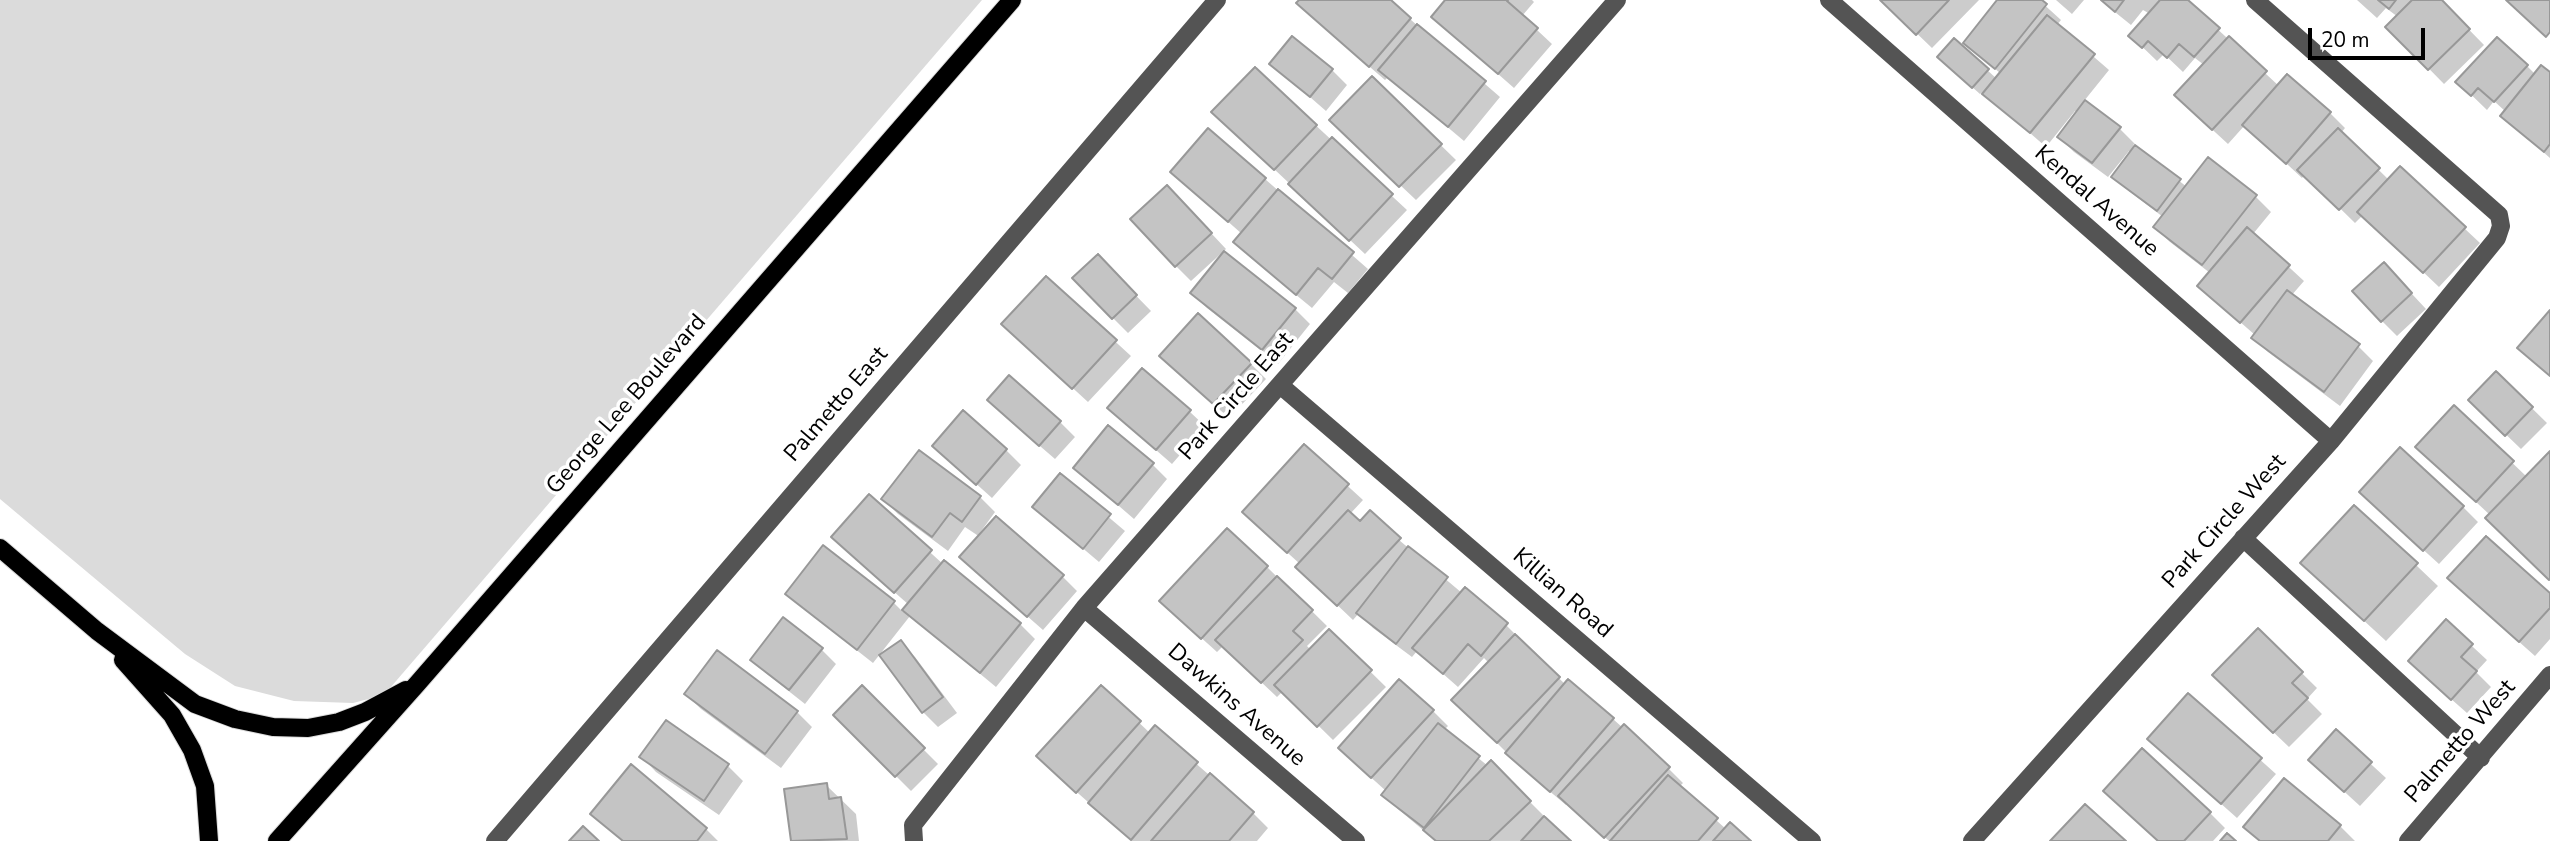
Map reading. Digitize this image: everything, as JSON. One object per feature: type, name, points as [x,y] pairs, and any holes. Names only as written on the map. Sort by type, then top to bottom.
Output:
[{"type":"main road","name":"George Lee Boulevard","points":[[277,841],[1012,0]]},
{"type":"main road","points":[[0,548],[97,631],[195,704],[235,719],[273,727],[308,728],[339,722],[366,712],[417,684]]},
{"type":"main road","points":[[97,631],[172,715],[192,750],[205,786],[209,841]]},
{"type":"street","name":"Palmetto East","points":[[495,841],[1217,0]]},
{"type":"street","name":"Kendal Avenue","points":[[1829,0],[2331,441]]},
{"type":"street","name":"Park Circle West","points":[[1972,841],[2331,441],[2497,238],[2501,226],[2499,215],[2255,0]]},
{"type":"street","name":"Park Circle East","points":[[913,840],[914,825],[1084,608],[1614,1]]},
{"type":"street","name":"Killian Road","points":[[1280,385],[1812,841]]},
{"type":"street","points":[[2243,538],[2481,758]]},
{"type":"street","name":"Dawkins Avenue","points":[[1084,608],[1356,841]]},
{"type":"street","name":"Palmetto West","points":[[2408,841],[2550,675]]},
{"type":"shaded area","points":[[0,0],[982,0],[384,695],[353,703],[294,701],[235,686],[185,654],[0,499]]},
{"type":"building","points":[[1299,0],[1391,0],[1411,18],[1369,67],[1296,3]]},
{"type":"building","points":[[1445,0],[1508,0],[1538,28],[1498,74],[1431,17]]},
{"type":"building","points":[[1880,0],[1949,0],[1916,35]]},
{"type":"building","points":[[1997,0],[2042,0],[2047,4],[1995,69],[1963,43]]},
{"type":"building","points":[[2101,0],[2124,0],[2115,12]]},
{"type":"building","points":[[2160,0],[2188,0],[2220,28],[2194,57],[2179,44],[2167,58],[2148,41],[2142,48],[2128,36]]},
{"type":"building","points":[[2378,0],[2396,0],[2389,9]]},
{"type":"building","points":[[2412,0],[2442,0],[2470,29],[2428,70],[2385,27]]},
{"type":"building","points":[[2506,0],[2550,0],[2550,32],[2546,37]]},
{"type":"building","points":[[2047,15],[2095,54],[2030,133],[1982,94]]},
{"type":"building","points":[[1417,24],[1486,81],[1448,127],[1378,70]]},
{"type":"building","points":[[1292,36],[1333,69],[1310,97],[1269,64]]},
{"type":"building","points":[[2229,36],[2267,71],[2212,130],[2174,95]]},
{"type":"building","points":[[2497,37],[2528,65],[2494,102],[2478,88],[2471,96],[2455,82]]},
{"type":"building","points":[[1954,38],[1989,69],[1972,88],[1937,57]]},
{"type":"building","points":[[2541,65],[2550,72],[2550,144],[2544,152],[2500,116]]},
{"type":"building","points":[[1255,67],[1317,125],[1274,170],[1211,112]]},
{"type":"building","points":[[2287,74],[2331,112],[2286,164],[2242,125]]},
{"type":"building","points":[[1372,76],[1442,144],[1399,187],[1329,120]]},
{"type":"building","points":[[2085,100],[2121,127],[2092,163],[2057,137]]},
{"type":"building","points":[[1208,128],[1266,178],[1228,222],[1170,172]]},
{"type":"building","points":[[2338,128],[2380,168],[2339,210],[2297,170]]},
{"type":"building","points":[[1332,137],[1393,194],[1349,241],[1288,184]]},
{"type":"building","points":[[2135,145],[2181,179],[2157,211],[2111,177]]},
{"type":"building","points":[[2208,157],[2257,195],[2202,265],[2153,227]]},
{"type":"building","points":[[2400,166],[2466,227],[2423,273],[2357,212]]},
{"type":"building","points":[[1167,185],[1212,233],[1175,267],[1130,219]]},
{"type":"building","points":[[1278,189],[1354,252],[1332,279],[1318,268],[1296,295],[1233,242]]},
{"type":"building","points":[[2247,227],[2290,265],[2240,323],[2197,286]]},
{"type":"building","points":[[1224,251],[1296,308],[1262,350],[1190,293]]},
{"type":"building","points":[[1098,254],[1137,295],[1112,319],[1072,278]]},
{"type":"building","points":[[2384,262],[2412,293],[2381,322],[2352,291]]},
{"type":"building","points":[[1046,276],[1117,340],[1072,389],[1001,324]]},
{"type":"building","points":[[2287,290],[2360,344],[2324,392],[2251,338]]},
{"type":"building","points":[[2550,310],[2550,376],[2517,348]]},
{"type":"building","points":[[1198,313],[1252,363],[1213,404],[1159,356]]},
{"type":"building","points":[[1142,368],[1191,410],[1156,450],[1107,408]]},
{"type":"building","points":[[2496,371],[2533,407],[2505,436],[2468,400]]},
{"type":"building","points":[[1009,375],[1061,421],[1039,446],[987,400]]},
{"type":"building","points":[[2454,405],[2514,461],[2476,502],[2415,447]]},
{"type":"building","points":[[963,410],[1007,449],[976,485],[932,446]]},
{"type":"building","points":[[1108,425],[1154,463],[1118,505],[1073,468]]},
{"type":"building","points":[[1304,444],[1349,484],[1287,553],[1242,512]]},
{"type":"building","points":[[2400,447],[2464,506],[2423,551],[2359,492]]},
{"type":"building","points":[[919,450],[981,496],[962,522],[950,513],[932,537],[881,499]]},
{"type":"building","points":[[2550,451],[2550,579],[2549,580],[2485,518]]},
{"type":"building","points":[[1060,473],[1111,514],[1083,549],[1032,507]]},
{"type":"building","points":[[869,494],[932,550],[894,593],[831,537]]},
{"type":"building","points":[[2354,505],[2418,563],[2364,621],[2300,563]]},
{"type":"building","points":[[1348,510],[1360,521],[1370,510],[1401,538],[1337,606],[1295,567]]},
{"type":"building","points":[[996,516],[1064,575],[1027,617],[959,557]]},
{"type":"building","points":[[1227,528],[1268,566],[1201,639],[1159,601]]},
{"type":"building","points":[[2486,536],[2550,593],[2550,608],[2519,642],[2447,578]]},
{"type":"building","points":[[823,545],[895,601],[857,650],[785,594]]},
{"type":"building","points":[[1408,546],[1448,577],[1396,644],[1356,613]]},
{"type":"building","points":[[944,560],[1021,623],[980,673],[902,610]]},
{"type":"building","points":[[1277,576],[1313,610],[1293,631],[1303,640],[1261,683],[1215,640]]},
{"type":"building","points":[[1465,587],[1508,623],[1481,656],[1468,644],[1443,674],[1412,648]]},
{"type":"building","points":[[783,617],[823,648],[789,690],[750,660]]},
{"type":"building","points":[[2446,619],[2473,644],[2461,657],[2477,671],[2451,700],[2408,661]]},
{"type":"building","points":[[2258,628],[2303,672],[2292,683],[2308,698],[2273,733],[2212,675]]},
{"type":"building","points":[[1329,629],[1372,670],[1317,727],[1274,685]]},
{"type":"building","points":[[1515,634],[1560,677],[1497,743],[1451,700]]},
{"type":"building","points":[[901,640],[943,697],[922,713],[879,655]]},
{"type":"building","points":[[717,650],[798,711],[765,754],[684,694]]},
{"type":"building","points":[[1399,679],[1434,710],[1371,778],[1338,748]]},
{"type":"building","points":[[1568,679],[1614,718],[1550,792],[1505,753]]},
{"type":"building","points":[[862,685],[925,748],[895,777],[833,715]]},
{"type":"building","points":[[1101,685],[1141,721],[1076,793],[1036,756]]},
{"type":"building","points":[[2188,693],[2262,758],[2221,804],[2147,739]]},
{"type":"building","points":[[666,720],[729,764],[704,801],[639,757]]},
{"type":"building","points":[[1438,723],[1480,756],[1424,828],[1381,795]]},
{"type":"building","points":[[1624,724],[1670,767],[1604,838],[1558,796]]},
{"type":"building","points":[[1155,725],[1198,762],[1131,840],[1088,803]]},
{"type":"building","points":[[2336,729],[2372,762],[2344,792],[2308,760]]},
{"type":"building","points":[[2142,748],[2211,812],[2184,841],[2158,841],[2103,791]]},
{"type":"building","points":[[1491,760],[1531,801],[1489,841],[1436,841],[1423,830]]},
{"type":"building","points":[[631,764],[707,828],[697,841],[623,841],[590,814]]},
{"type":"building","points":[[1210,773],[1254,812],[1229,841],[1151,841]]},
{"type":"building","points":[[1668,775],[1718,818],[1698,841],[1610,841]]},
{"type":"building","points":[[2284,778],[2341,825],[2328,841],[2260,841],[2243,827]]},
{"type":"building","points":[[827,783],[829,799],[841,797],[847,839],[791,841],[784,789]]},
{"type":"building","points":[[2085,804],[2126,841],[2050,841]]},
{"type":"building","points":[[1544,816],[1571,841],[1521,841]]},
{"type":"building","points":[[1730,822],[1751,841],[1713,841]]},
{"type":"building","points":[[583,826],[599,841],[569,841]]},
{"type":"building","points":[[2227,833],[2236,841],[2220,841]]}]
